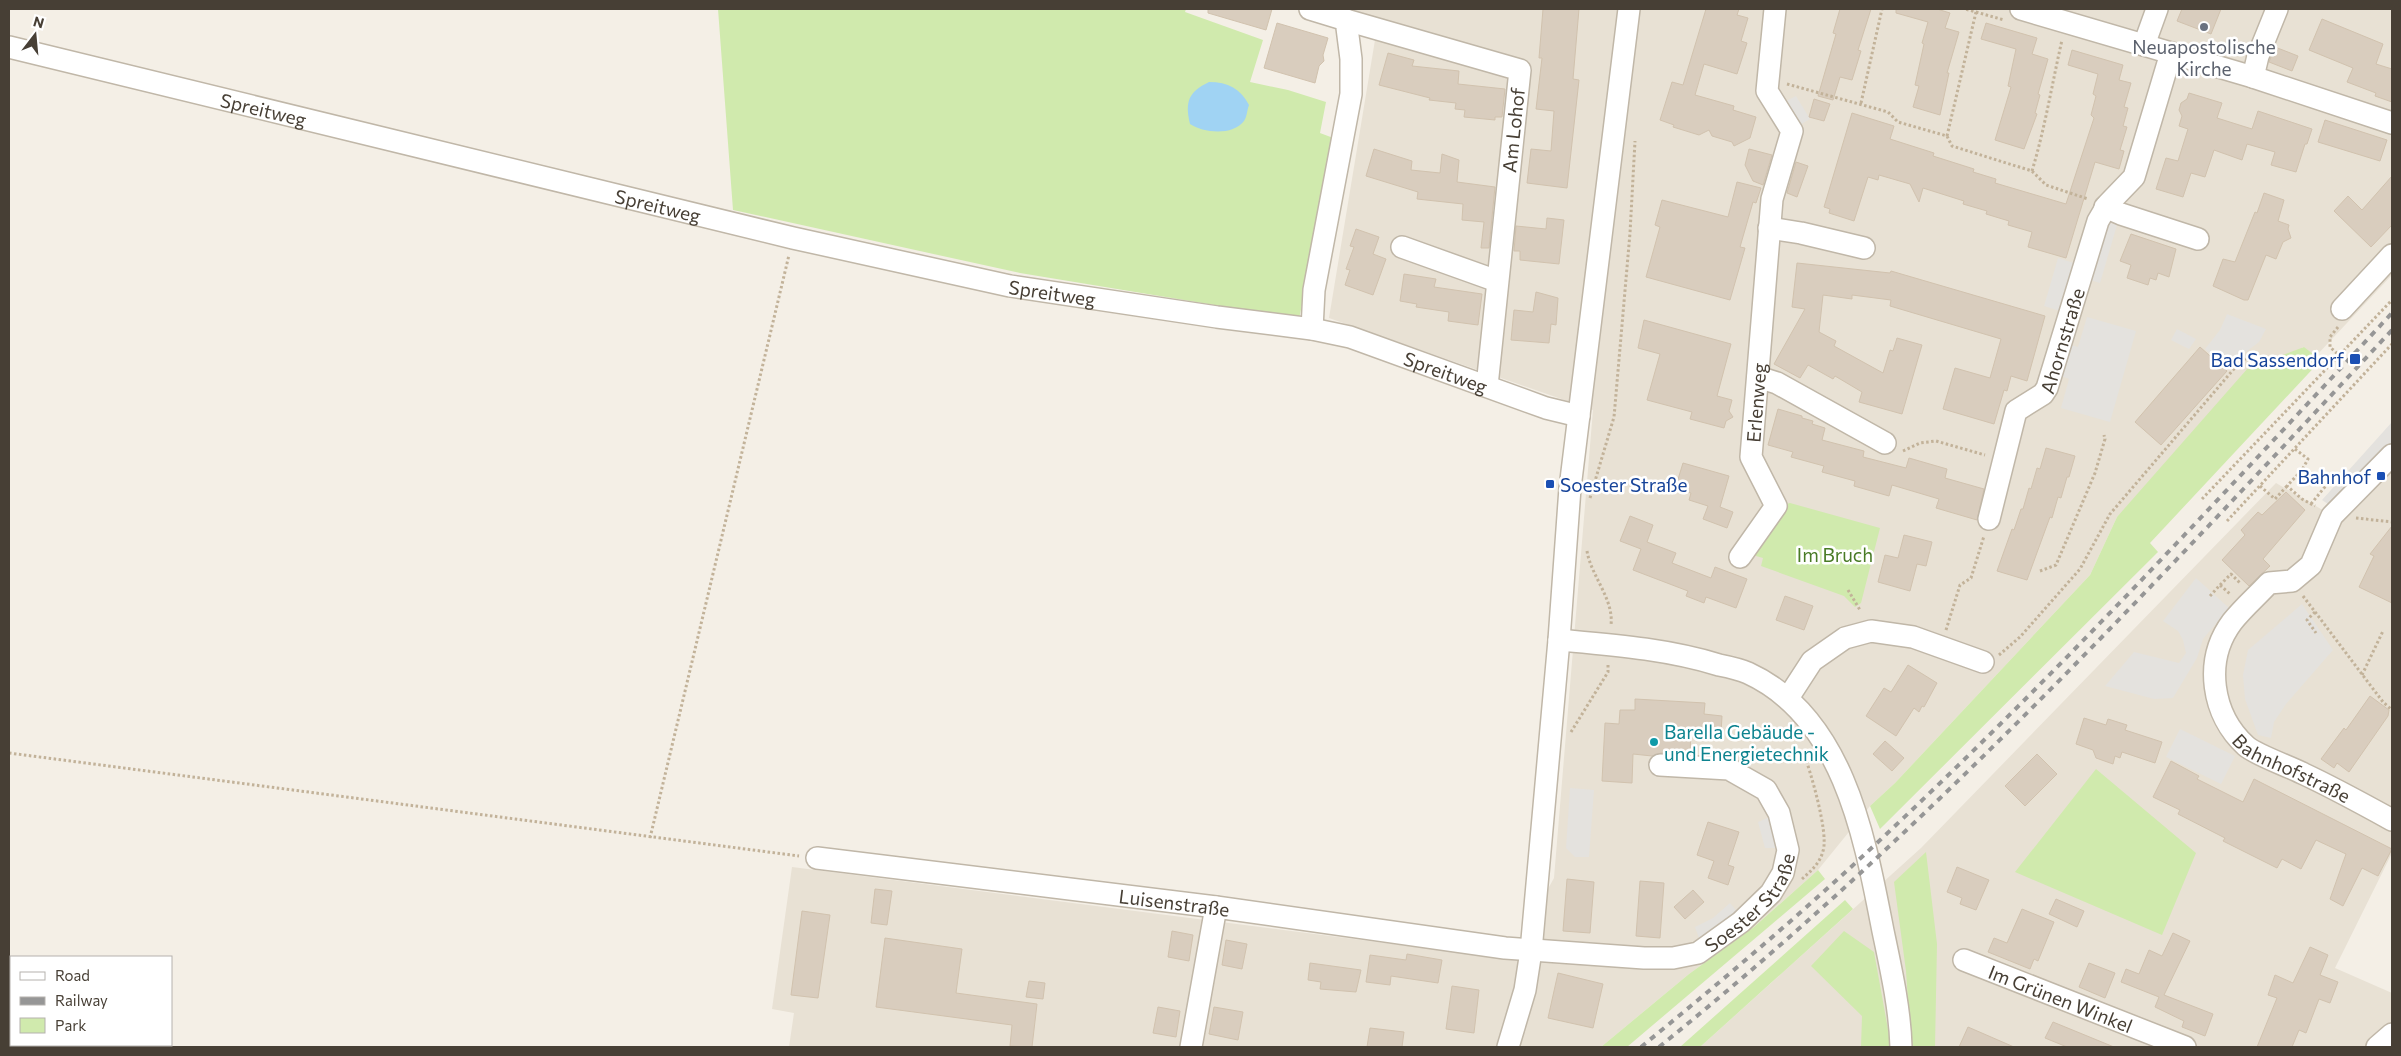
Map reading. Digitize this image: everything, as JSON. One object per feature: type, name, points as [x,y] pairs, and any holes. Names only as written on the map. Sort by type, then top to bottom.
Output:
[{"type":"street","points":[[1310,9],[1336,15],[1351,59],[1351,94],[1314,290],[1312,329]]},
{"type":"street","points":[[1508,1047],[1525,990],[1531,951],[1559,640],[1570,488],[1629,9]]},
{"type":"street","name":"Erlenweg","points":[[1740,557],[1776,506],[1751,457],[1769,228],[1775,186],[1792,131],[1767,91],[1775,9]]},
{"type":"street","points":[[2144,45],[2156,9]]},
{"type":"street","points":[[2253,77],[2258,56],[2277,9]]},
{"type":"street","name":"Am Lohof","points":[[1336,15],[1520,70],[1487,386]]},
{"type":"street","points":[[2016,15],[2144,45],[2253,77],[2392,123]]},
{"type":"street","name":"Spreitweg","points":[[9,47],[793,238],[1010,286],[1217,317],[1312,329],[1350,337],[1546,408],[1579,416]]},
{"type":"street","name":"Ahornstraße","points":[[1989,519],[2000,483],[2003,459],[2016,411],[2043,394],[2048,388],[2095,229],[2105,207],[2134,177],[2171,53]]},
{"type":"street","points":[[2105,207],[2198,239]]},
{"type":"street","points":[[1769,228],[1801,233],[1864,248]]},
{"type":"street","points":[[1402,246],[1497,281]]},
{"type":"street","points":[[2342,309],[2392,255]]},
{"type":"street","points":[[1758,377],[1777,383],[1885,443]]},
{"type":"street","points":[[2292,581],[2311,565],[2332,516],[2392,455]]},
{"type":"street","name":"Bahnhofstraße","points":[[2292,581],[2269,583],[2232,623],[2220,646],[2214,672],[2215,693],[2222,716],[2247,747],[2309,776],[2392,820]]},
{"type":"street","points":[[1788,698],[1812,661],[1845,638],[1878,631],[1913,637],[1983,662]]},
{"type":"street","points":[[1559,640],[1609,644],[1690,656],[1748,673],[1788,698],[1816,731],[1841,774],[1857,816],[1892,973],[1901,1047]]},
{"type":"street","name":"Soester Straße","points":[[1531,951],[1644,958],[1673,958],[1698,952],[1741,922],[1771,893],[1783,873],[1788,850],[1779,813],[1766,790],[1729,769],[1660,765]]},
{"type":"street","name":"Luisenstraße","points":[[817,858],[1216,907],[1531,951]]},
{"type":"street","points":[[1191,1047],[1216,907]]},
{"type":"street","name":"Im Grünen Winkel","points":[[1964,960],[2185,1047]]},
{"type":"street","points":[[2377,1047],[2392,1034]]},
{"type":"path","points":[[1861,103],[1882,9]]},
{"type":"path","points":[[1965,9],[1976,12],[2016,15]]},
{"type":"path","points":[[1976,12],[1947,136],[1952,146],[2032,171],[2046,185],[2093,200],[2105,207]]},
{"type":"path","points":[[2032,171],[2044,133],[2047,106],[2063,37],[2054,35]]},
{"type":"path","points":[[1768,78],[1861,103],[1888,112],[1898,122],[1947,136]]},
{"type":"path","points":[[1590,501],[1614,417],[1630,233],[1636,131]]},
{"type":"path","points":[[650,838],[793,238]]},
{"type":"path","points":[[2202,499],[2341,358],[2392,300]]},
{"type":"path","points":[[2341,358],[2330,347],[2330,337],[2346,318],[2342,309]]},
{"type":"path","points":[[2227,521],[2392,344]]},
{"type":"path","points":[[1983,662],[2002,654],[2020,637],[2080,568],[2110,514],[2239,363],[2251,355]]},
{"type":"path","points":[[2040,571],[2056,565],[2095,473],[2106,439],[2104,435]]},
{"type":"path","points":[[1885,443],[1903,451],[1920,443],[1936,441],[2003,459]]},
{"type":"path","points":[[2260,486],[2274,499],[2287,486],[2302,470],[2308,459],[2295,449]]},
{"type":"path","points":[[2311,504],[2332,478]]},
{"type":"path","points":[[2287,486],[2311,504],[2332,516],[2392,522]]},
{"type":"path","points":[[1941,647],[1960,585],[1972,578],[1989,519]]},
{"type":"path","points":[[1569,735],[1608,672],[1612,621],[1610,608],[1588,560],[1586,544]]},
{"type":"path","points":[[2292,581],[2362,675],[2383,702],[2392,710]]},
{"type":"path","points":[[1848,590],[1860,610]]},
{"type":"path","points":[[2315,612],[2307,620],[2316,633]]},
{"type":"path","points":[[2362,675],[2383,631]]},
{"type":"path","points":[[1801,743],[1809,767],[1823,827],[1824,850],[1815,868],[1801,880]]},
{"type":"path","points":[[9,753],[650,838],[817,858]]},
{"type":"shaded area","points":[[1354,9],[2392,9],[2392,275],[2316,356],[2303,347],[2117,517],[2090,575],[1895,783],[1870,806],[1818,870],[1754,927],[1689,974],[1601,1047],[789,1047],[794,1013],[772,1009],[792,867],[1509,959],[1554,878],[1593,410],[1329,318],[1375,40]]},
{"type":"shaded area","points":[[1796,96],[1810,119],[1798,126],[1784,102]]},
{"type":"shaded area","points":[[2104,221],[2117,225],[2100,283],[2087,279]]},
{"type":"shaded area","points":[[2058,258],[2074,263],[2060,311],[2044,306]]},
{"type":"shaded area","points":[[2227,314],[2266,329],[2259,342],[2227,369],[2205,349],[2220,330]]},
{"type":"shaded area","points":[[2087,317],[2136,331],[2110,422],[2061,408],[2069,379],[2059,375],[2068,344],[2078,347]]},
{"type":"shaded area","points":[[2177,329],[2196,339],[2189,349],[2171,340]]},
{"type":"shaded area","points":[[2392,422],[2392,442],[2331,506],[2322,500]]},
{"type":"shaded area","points":[[2392,470],[2392,853],[2335,968],[2392,993],[2392,1047],[1700,1047],[1921,848],[2276,483],[2340,520]]},
{"type":"shaded area","points":[[2196,578],[2229,608],[2203,639],[2197,658],[2173,698],[2154,699],[2105,686],[2134,652],[2179,663],[2186,653],[2183,640],[2178,631],[2163,621]]},
{"type":"shaded area","points":[[2302,604],[2333,650],[2286,704],[2274,722],[2271,738],[2258,735],[2245,699],[2243,675],[2248,650]]},
{"type":"shaded area","points":[[2180,729],[2235,756],[2221,784],[2166,757]]},
{"type":"shaded area","points":[[1570,788],[1594,790],[1589,857],[1575,857],[1566,848]]},
{"type":"shaded area","points":[[1772,816],[1781,848],[1765,848],[1758,822]]},
{"type":"shaded area","points":[[1730,903],[1739,914],[1700,941],[1695,927],[1713,918]]},
{"type":"green space","points":[[718,9],[1186,9],[1185,12],[1263,40],[1250,82],[1288,90],[1326,102],[1320,133],[1336,139],[1299,319],[1020,273],[733,210]]},
{"type":"green space","points":[[2304,347],[2321,360],[2150,543],[2158,552],[1880,829],[1870,806],[1895,783],[2090,575],[2117,517],[2248,368]]},
{"type":"green space","name":"Im Bruch","points":[[1790,503],[1880,528],[1861,603],[1855,607],[1844,596],[1761,566],[1763,558],[1756,556],[1752,548],[1783,505]]},
{"type":"green space","points":[[2096,769],[2196,853],[2162,935],[2015,872]]},
{"type":"green space","points":[[1926,852],[1937,944],[1935,1047],[1911,1047],[1906,971],[1894,882]]},
{"type":"green space","points":[[1818,870],[1825,879],[1627,1047],[1601,1047],[1689,974],[1754,927]]},
{"type":"green space","points":[[1845,900],[1853,909],[1700,1047],[1680,1047]]},
{"type":"green space","points":[[1844,931],[1874,952],[1889,1035],[1889,1047],[1861,1047],[1862,1016],[1811,966]]},
{"type":"water","points":[[1209,82],[1228,85],[1246,99],[1249,105],[1244,121],[1239,126],[1218,132],[1202,129],[1190,124],[1188,104],[1190,98],[1196,90]]},
{"type":"building","points":[[1208,9],[1272,9],[1266,30],[1208,13]]},
{"type":"building","points":[[1543,9],[1579,9],[1573,79],[1579,80],[1567,188],[1527,183],[1531,149],[1551,151],[1554,111],[1536,109],[1542,58],[1539,58]]},
{"type":"building","points":[[1706,9],[1739,9],[1737,15],[1748,18],[1741,41],[1747,43],[1737,74],[1704,64],[1695,95],[1734,106],[1733,110],[1756,117],[1750,138],[1734,146],[1732,142],[1712,136],[1709,130],[1699,135],[1673,127],[1674,125],[1660,120],[1672,82],[1683,85]]},
{"type":"building","points":[[1840,9],[1871,9],[1858,50],[1861,51],[1852,80],[1840,77],[1833,100],[1818,96],[1836,34],[1833,33]]},
{"type":"building","points":[[1896,9],[1937,9],[1950,13],[1945,28],[1959,32],[1947,73],[1949,73],[1940,115],[1913,107],[1919,86],[1915,85],[1924,44],[1922,43],[1928,22],[1896,13]]},
{"type":"building","name":"Neuapostolische Kirche","points":[[2182,9],[2221,9],[2211,34],[2177,21]]},
{"type":"building","points":[[2322,19],[2383,44],[2376,64],[2392,69],[2392,102],[2375,96],[2376,93],[2347,82],[2353,68],[2309,50]]},
{"type":"building","points":[[1277,23],[1328,38],[1323,55],[1324,61],[1319,66],[1315,83],[1264,68]]},
{"type":"building","points":[[1986,23],[2037,38],[2032,54],[2048,59],[2038,94],[2040,95],[2035,113],[2037,114],[2024,149],[1995,140],[2011,87],[2008,86],[2016,49],[1981,39]]},
{"type":"building","points":[[2275,47],[2298,56],[2292,71],[2269,62]]},
{"type":"building","points":[[2072,50],[2123,65],[2119,80],[2131,83],[2124,107],[2128,108],[2123,126],[2127,127],[2120,150],[2124,151],[2119,169],[2095,162],[2066,258],[2028,247],[2032,232],[2008,225],[2009,221],[1986,214],[1987,211],[1963,204],[1964,201],[1923,188],[1919,202],[1910,184],[1879,175],[1878,180],[1868,177],[1854,221],[1829,213],[1830,209],[1824,207],[1852,113],[1894,126],[1890,139],[1934,153],[1933,156],[1974,169],[1973,172],[1996,179],[1995,183],[2066,204],[2094,118],[2091,115],[2096,96],[2093,94],[2098,74],[2068,65]]},
{"type":"building","points":[[1388,53],[1414,60],[1412,66],[1459,71],[1458,84],[1505,89],[1502,117],[1495,117],[1495,120],[1464,117],[1465,110],[1455,109],[1456,103],[1429,100],[1430,98],[1379,85]]},
{"type":"building","points":[[2189,93],[2222,103],[2217,118],[2252,129],[2258,111],[2312,129],[2296,172],[2271,165],[2275,152],[2247,144],[2242,160],[2214,150],[2205,177],[2191,173],[2183,197],[2156,189],[2166,158],[2178,161],[2188,129],[2179,126],[2182,116],[2179,110],[2181,103],[2187,99]]},
{"type":"building","points":[[1814,99],[1830,104],[1824,121],[1809,117]]},
{"type":"building","points":[[2325,120],[2387,140],[2380,161],[2318,142]]},
{"type":"building","points":[[1374,149],[1412,161],[1411,170],[1440,173],[1442,154],[1459,160],[1457,182],[1495,187],[1489,248],[1481,248],[1484,222],[1462,220],[1463,204],[1417,199],[1418,192],[1366,176]]},
{"type":"building","points":[[1749,149],[1772,155],[1763,185],[1753,181],[1745,165]]},
{"type":"building","points":[[1796,162],[1808,166],[1797,197],[1787,193]]},
{"type":"building","points":[[2392,176],[2392,225],[2371,247],[2334,211],[2348,196],[2362,210]]},
{"type":"building","points":[[1737,182],[1761,188],[1756,203],[1753,202],[1740,247],[1745,248],[1730,300],[1646,277],[1660,227],[1655,225],[1662,200],[1728,217]]},
{"type":"building","points":[[2264,193],[2284,200],[2278,221],[2289,225],[2288,229],[2291,238],[2283,242],[2276,259],[2266,255],[2248,300],[2244,300],[2213,286],[2223,259],[2235,262]]},
{"type":"building","points":[[1547,218],[1564,220],[1559,264],[1520,260],[1520,251],[1514,251],[1516,226],[1546,229]]},
{"type":"building","points":[[1356,229],[1379,237],[1373,254],[1386,259],[1373,295],[1345,285],[1350,270],[1346,269],[1354,247],[1350,246]]},
{"type":"building","points":[[2131,234],[2176,249],[2169,277],[2158,273],[2156,280],[2150,278],[2148,285],[2127,278],[2131,265],[2120,261]]},
{"type":"building","points":[[1797,263],[1890,273],[1891,271],[2045,316],[2027,381],[2011,376],[2007,391],[2004,390],[1994,424],[1943,409],[1955,368],[1990,378],[2001,339],[1890,306],[1891,300],[1852,295],[1852,299],[1823,295],[1819,332],[1836,341],[1834,346],[1883,373],[1890,350],[1893,351],[1897,338],[1922,345],[1902,414],[1859,402],[1862,392],[1835,376],[1833,379],[1808,365],[1800,378],[1774,364],[1805,309],[1792,307]]},
{"type":"building","points":[[1404,274],[1436,279],[1434,287],[1482,294],[1478,325],[1448,321],[1449,312],[1416,307],[1417,304],[1400,301]]},
{"type":"building","points":[[1536,292],[1558,298],[1556,325],[1551,324],[1549,343],[1511,340],[1514,310],[1533,312]]},
{"type":"building","points":[[1644,320],[1731,344],[1717,396],[1732,400],[1729,411],[1733,417],[1726,421],[1724,428],[1690,419],[1692,412],[1647,400],[1660,354],[1638,348]]},
{"type":"building","points":[[2200,347],[2227,371],[2161,445],[2135,422]]},
{"type":"building","points":[[1778,409],[1813,421],[1812,424],[1825,428],[1822,440],[1864,451],[1863,457],[1906,468],[1909,458],[1947,469],[1945,478],[1984,489],[1977,520],[1936,508],[1939,499],[1892,485],[1889,496],[1854,486],[1855,481],[1822,472],[1824,466],[1791,457],[1793,452],[1768,445]]},
{"type":"building","points":[[2046,448],[2075,456],[2061,498],[2058,497],[2052,518],[2050,517],[2027,580],[1997,571],[2012,529],[2014,530],[2021,509],[2023,509],[2029,488],[2031,489],[2037,468],[2040,469]]},
{"type":"building","points":[[1683,463],[1729,476],[1720,507],[1733,512],[1727,528],[1703,519],[1708,506],[1689,500],[1691,493],[1675,489]]},
{"type":"building","points":[[2286,492],[2305,510],[2263,559],[2270,566],[2249,586],[2222,560],[2245,535],[2241,530],[2258,512],[2262,515]]},
{"type":"building","points":[[1630,516],[1653,525],[1647,542],[1676,553],[1672,563],[1711,578],[1715,567],[1747,579],[1736,608],[1706,597],[1704,603],[1686,596],[1688,591],[1633,570],[1641,549],[1620,541]]},
{"type":"building","points":[[2392,526],[2392,603],[2359,587],[2374,556],[2370,554]]},
{"type":"building","points":[[1904,535],[1932,542],[1926,566],[1917,564],[1910,591],[1878,582],[1885,555],[1898,558]]},
{"type":"building","points":[[1785,596],[1813,606],[1804,630],[1776,620]]},
{"type":"building","points":[[1908,665],[1937,683],[1924,707],[1922,706],[1919,712],[1914,708],[1896,736],[1866,716],[1884,688],[1891,692]]},
{"type":"building","points":[[2370,696],[2389,710],[2388,716],[2349,772],[2337,763],[2334,768],[2321,759],[2344,728],[2346,730]]},
{"type":"building","points":[[1635,699],[1705,703],[1704,714],[1722,716],[1721,733],[1691,731],[1690,754],[1661,753],[1652,756],[1633,754],[1632,783],[1602,781],[1605,723],[1619,724],[1620,710],[1635,710]]},
{"type":"building","points":[[2084,718],[2106,725],[2108,719],[2127,725],[2125,730],[2162,742],[2155,763],[2122,752],[2120,758],[2115,756],[2113,764],[2096,758],[2093,750],[2076,744]]},
{"type":"building","points":[[1885,741],[1904,758],[1892,771],[1873,754]]},
{"type":"building","points":[[2037,754],[2057,774],[2025,806],[2005,786]]},
{"type":"building","points":[[2171,761],[2199,776],[2197,779],[2243,802],[2254,779],[2392,849],[2378,876],[2362,868],[2343,906],[2330,899],[2346,854],[2316,840],[2301,869],[2282,859],[2277,868],[2223,841],[2225,838],[2178,814],[2180,810],[2153,797]]},
{"type":"building","points":[[1708,822],[1739,832],[1728,865],[1734,867],[1728,885],[1708,878],[1714,861],[1697,855]]},
{"type":"building","points":[[1957,867],[1989,880],[1976,910],[1960,904],[1962,898],[1947,892]]},
{"type":"building","points":[[1567,879],[1594,882],[1590,933],[1563,931]]},
{"type":"building","points":[[1640,881],[1664,883],[1660,938],[1636,936]]},
{"type":"building","points":[[875,889],[892,891],[887,925],[871,923]]},
{"type":"building","points":[[1693,890],[1704,902],[1685,919],[1674,907]]},
{"type":"building","points":[[2056,899],[2084,911],[2077,927],[2049,914]]},
{"type":"building","points":[[2022,909],[2054,922],[2038,961],[2034,959],[2030,969],[1988,952],[1994,938],[2007,943]]},
{"type":"building","points":[[802,911],[830,915],[818,998],[791,995]]},
{"type":"building","points":[[1172,931],[1193,935],[1189,961],[1168,957]]},
{"type":"building","points":[[2173,933],[2190,941],[2164,995],[2213,1014],[2205,1036],[2182,1027],[2184,1021],[2155,1007],[2159,997],[2121,982],[2126,969],[2139,974],[2149,950],[2162,956]]},
{"type":"building","points":[[885,938],[962,949],[956,993],[1037,1004],[1032,1047],[1010,1046],[1012,1025],[876,1007]]},
{"type":"building","points":[[1226,940],[1247,944],[1242,969],[1222,965]]},
{"type":"building","points":[[2310,947],[2328,955],[2320,975],[2338,982],[2330,1003],[2319,999],[2306,1033],[2299,1030],[2292,1047],[2257,1047],[2277,998],[2268,995],[2275,975],[2293,983]]},
{"type":"building","points":[[1407,954],[1442,960],[1438,983],[1391,976],[1390,985],[1366,982],[1370,955],[1406,960]]},
{"type":"building","points":[[1310,963],[1361,970],[1356,992],[1320,989],[1321,982],[1308,980]]},
{"type":"building","points":[[2089,963],[2115,973],[2105,998],[2079,987]]},
{"type":"building","points":[[1558,973],[1603,984],[1593,1028],[1548,1018]]},
{"type":"building","points":[[1029,981],[1045,983],[1043,999],[1026,997]]},
{"type":"building","points":[[1452,986],[1479,990],[1474,1033],[1446,1029]]},
{"type":"building","points":[[1158,1007],[1180,1011],[1176,1037],[1153,1033]]},
{"type":"building","points":[[1214,1007],[1243,1012],[1238,1040],[1209,1034]]},
{"type":"building","points":[[2053,1022],[2114,1047],[2067,1047],[2045,1038]]},
{"type":"building","points":[[1968,1027],[2014,1047],[1959,1047]]},
{"type":"building","points":[[1370,1028],[1404,1032],[1402,1047],[1367,1047]]},
{"type":"railway","points":[[1641,1047],[1802,911],[1865,854],[2024,701],[2148,573],[2392,313]]},
{"type":"railway","points":[[1659,1047],[1758,965],[1947,792],[2128,610],[2392,330]]},
{"type":"place","name":"Neuapostolische Kirche","points":[[2204,27]]},
{"type":"place","name":"Bad Sassendorf","points":[[2355,359]]},
{"type":"place","name":"Bahnhof","points":[[2381,476]]},
{"type":"place","name":"Soester Straße","points":[[1550,484]]},
{"type":"place","name":"Barella Gebäude - und Energietechnik","points":[[1654,742]]}]
